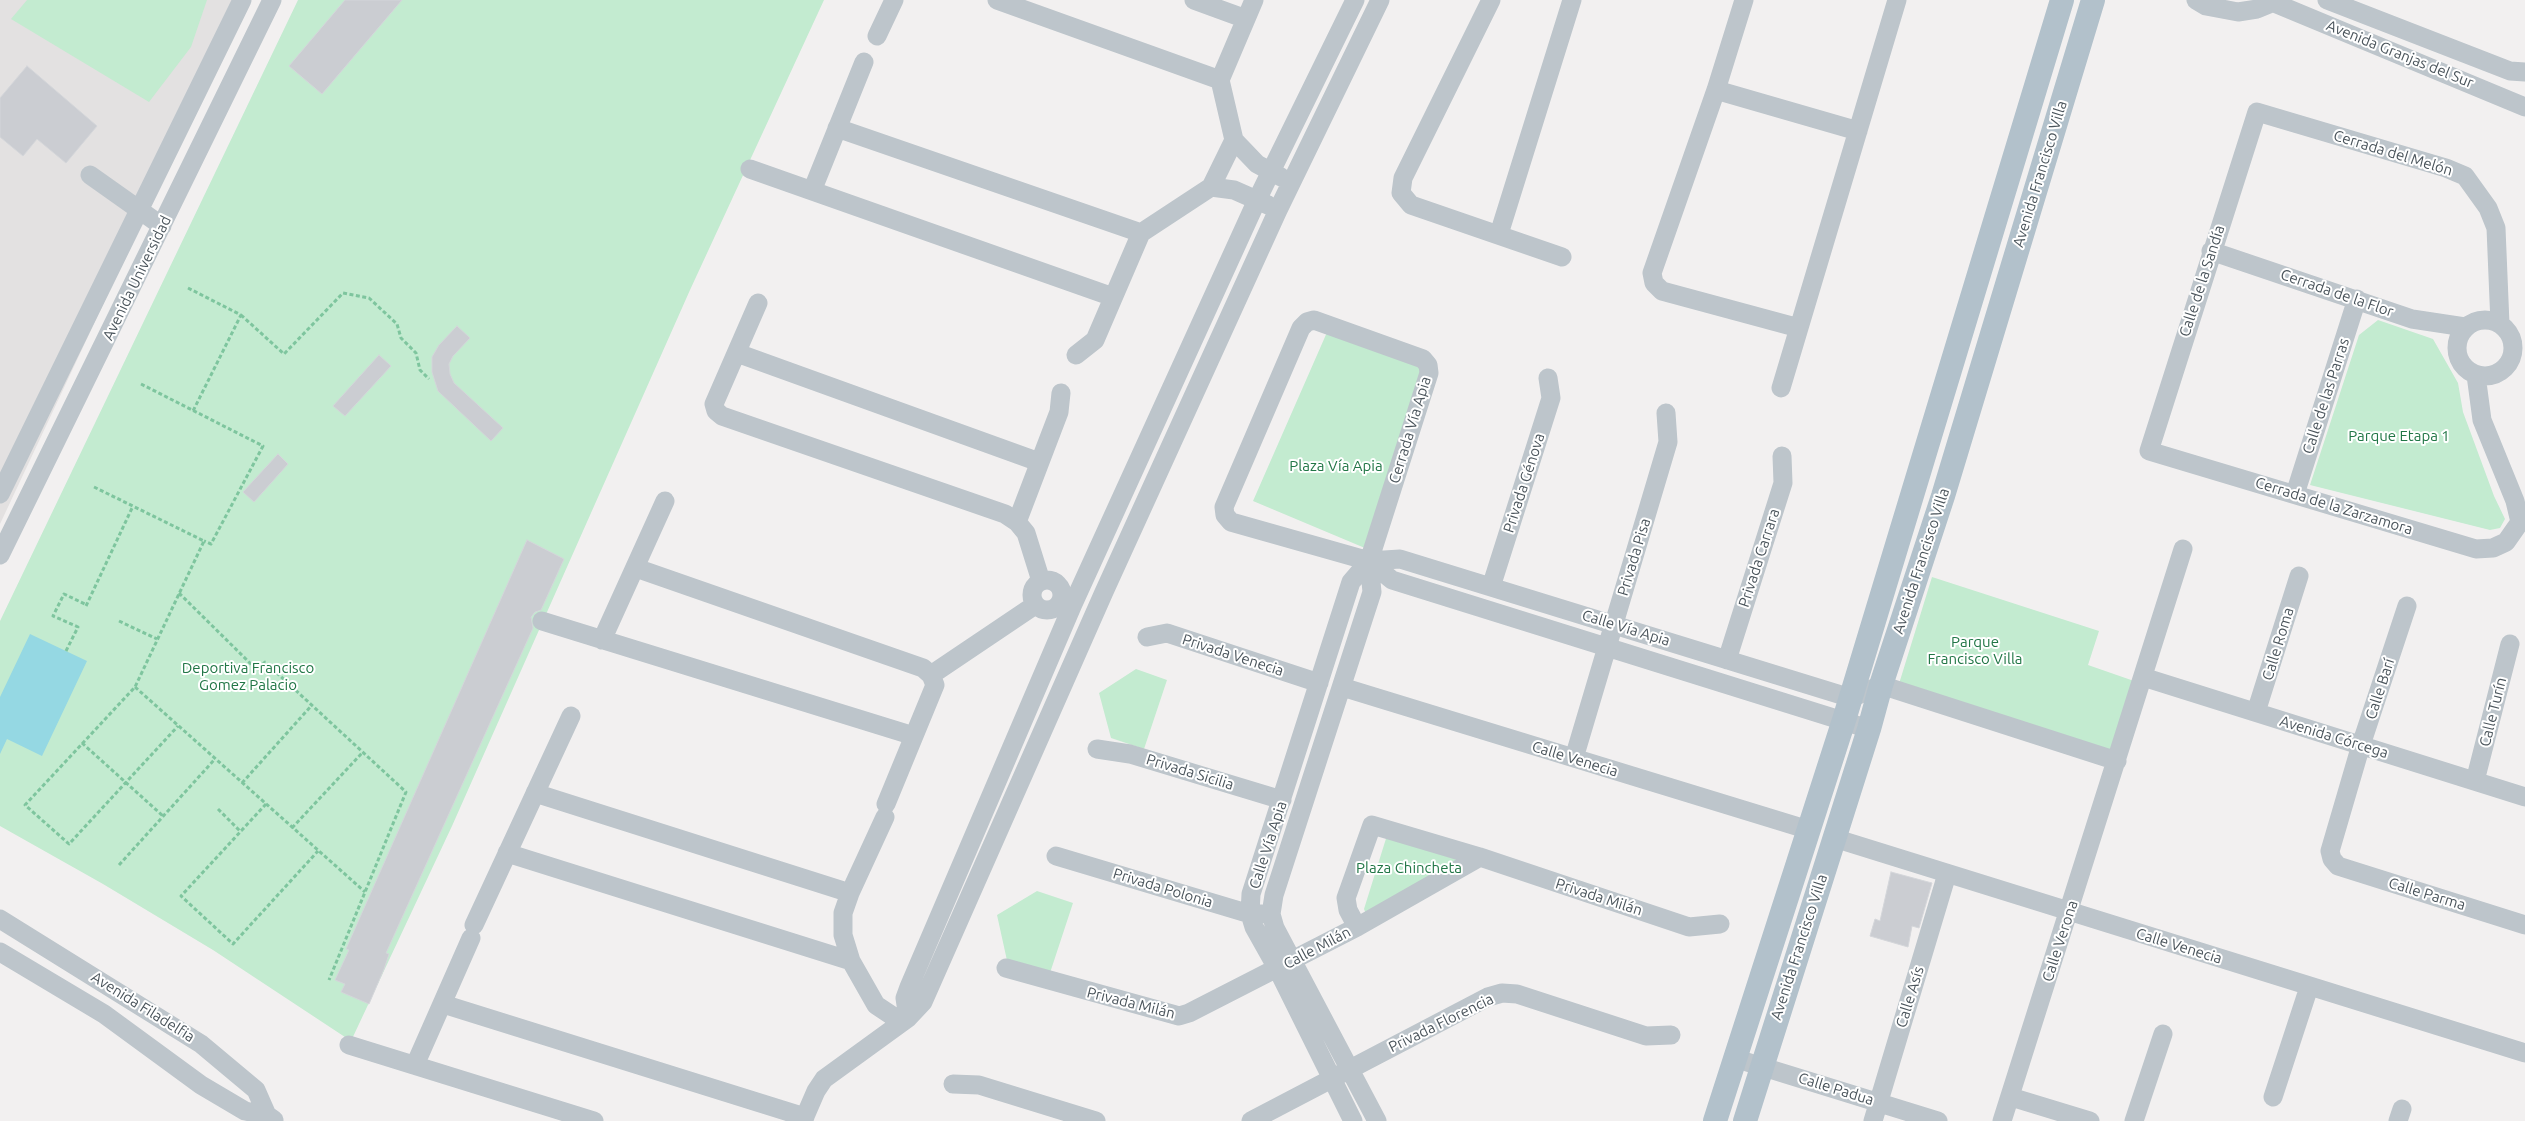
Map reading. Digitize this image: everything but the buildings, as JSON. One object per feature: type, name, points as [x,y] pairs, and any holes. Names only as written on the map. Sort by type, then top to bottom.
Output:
[{"type":"main road","name":"Avenida Francisco Villa","points":[[1715,1121],[1851,698],[2062,0]]},
{"type":"main road","name":"Avenida Francisco Villa","points":[[1745,1121],[1869,729],[1881,685],[1943,496],[2093,0]]},
{"type":"main road","points":[[1913,488],[1943,496]]},
{"type":"street","name":"Avenida Universidad","points":[[0,494],[242,0]]},
{"type":"street","name":"Avenida Universidad","points":[[0,555],[272,0]]},
{"type":"street","points":[[877,36],[894,0]]},
{"type":"street","points":[[997,0],[1220,80]]},
{"type":"street","points":[[1194,0],[1246,19]]},
{"type":"street","points":[[1254,0],[1220,80],[1234,140],[1257,164],[1292,181]]},
{"type":"street","points":[[908,1018],[905,998],[909,987],[1068,602],[1355,0]]},
{"type":"street","points":[[443,1004],[804,1119],[816,1091],[824,1079],[908,1018],[923,1002],[1095,613],[1278,210],[1380,0]]},
{"type":"street","points":[[1491,0],[1401,186],[1405,200],[1411,205],[1500,234],[1562,257]]},
{"type":"street","points":[[1500,234],[1572,0]]},
{"type":"street","points":[[1744,0],[1716,90],[1652,273],[1654,283],[1662,291],[1799,328]]},
{"type":"street","points":[[1781,388],[1897,0]]},
{"type":"street","name":"Avenida Granjas del Sur","points":[[2196,0],[2206,6],[2238,12],[2257,9],[2270,1],[2525,107]]},
{"type":"street","points":[[2327,0],[2510,71],[2525,72]]},
{"type":"street","points":[[812,191],[864,62]]},
{"type":"street","points":[[1716,90],[1858,131]]},
{"type":"street","name":"Calle de la Sandía","points":[[2149,451],[2211,251],[2257,112]]},
{"type":"street","name":"Cerrada del Melón","points":[[2257,112],[2446,168],[2465,176],[2488,208],[2496,228],[2500,324]]},
{"type":"street","points":[[837,128],[1141,233]]},
{"type":"street","points":[[1076,355],[1094,340],[1141,233],[1211,187],[1234,140]]},
{"type":"street","points":[[750,169],[1113,297]]},
{"type":"street","points":[[90,175],[162,226]]},
{"type":"street","points":[[1211,187],[1234,190],[1278,210]]},
{"type":"street","name":"Cerrada de la Flor","points":[[2211,251],[2412,319],[2465,327]]},
{"type":"street","points":[[105,283],[129,294]]},
{"type":"street","name":"Calle de las Parras","points":[[2295,494],[2357,299]]},
{"type":"street","points":[[758,303],[714,404],[716,411],[722,416],[1006,514],[1017,522],[1026,533],[1041,581]]},
{"type":"street","name":"Cerrada Vía Apia","points":[[1314,320],[1423,359],[1428,365],[1429,373],[1369,561],[1231,522],[1225,515],[1224,508],[1301,328],[1307,322],[1314,320]]},
{"type":"street","points":[[2482,320],[2500,324],[2511,337],[2519,353],[2495,375],[2476,375],[2460,363],[2456,344],[2465,327],[2482,320]]},
{"type":"street","points":[[737,353],[1039,462]]},
{"type":"street","points":[[2476,375],[2482,420],[2515,502],[2520,522],[2520,537]]},
{"type":"street","name":"Privada Génova","points":[[1491,587],[1551,398],[1548,378]]},
{"type":"street","points":[[1017,522],[1059,412],[1062,393]]},
{"type":"street","name":"Privada Pisa","points":[[1574,758],[1668,442],[1666,412]]},
{"type":"street","name":"Cerrada de la Zarzamora","points":[[2149,451],[2476,549],[2493,548],[2520,537]]},
{"type":"street","name":"Privada Carrara","points":[[1727,660],[1783,483],[1782,456]]},
{"type":"street","points":[[602,640],[665,501]]},
{"type":"street","name":"Calle Verona","points":[[2002,1121],[2070,912],[2183,549]]},
{"type":"street","name":"Calle Vía Apia","points":[[1377,1121],[1350,1068],[1285,963],[1254,927],[1250,914],[1251,894],[1351,582],[1369,561],[1400,559],[1851,698]]},
{"type":"street","name":"Calle Vía Apia","points":[[1369,561],[1392,580],[1869,729]]},
{"type":"street","name":"Calle Vía Apia","points":[[1353,1121],[1332,1078],[1285,963],[1271,914],[1274,895],[1372,592],[1369,561]]},
{"type":"street","points":[[636,568],[923,668],[931,675],[935,685],[843,914],[843,935],[851,961],[876,1005],[894,1017],[908,1018]]},
{"type":"street","name":"Calle Roma","points":[[2256,712],[2299,576]]},
{"type":"street","points":[[1068,602],[1050,611],[1045,611],[1035,605],[1032,594],[1033,589],[1041,581],[1052,581],[1058,584],[1068,602],[1095,613]]},
{"type":"street","points":[[931,675],[1035,605]]},
{"type":"street","name":"Calle Barí","points":[[2332,859],[2330,851],[2361,745],[2406,606]]},
{"type":"street","points":[[542,621],[914,736]]},
{"type":"street","name":"Privada Venecia","points":[[1147,637],[1167,633],[1320,683]]},
{"type":"street","name":"Calle Turín","points":[[2475,781],[2510,644]]},
{"type":"street","name":"Avenida Córcega","points":[[2143,677],[2525,797]]},
{"type":"street","points":[[1851,698],[1881,685],[2117,761]]},
{"type":"street","name":"Calle Venecia","points":[[1342,688],[1809,830]]},
{"type":"street","points":[[415,1065],[507,853],[571,716]]},
{"type":"street","name":"Privada Sicilia","points":[[1097,749],[1130,754],[1282,800]]},
{"type":"street","points":[[535,793],[850,893]]},
{"type":"street","name":"Calle Milán","points":[[1357,927],[1348,910],[1346,898],[1372,825],[1480,857]]},
{"type":"street","name":"Calle Venecia","points":[[1834,838],[2525,1052]]},
{"type":"street","points":[[507,853],[851,961]]},
{"type":"street","name":"Privada Polonia","points":[[1056,856],[1250,914],[1271,914]]},
{"type":"street","name":"Privada Milán","points":[[1480,857],[1689,927],[1720,924]]},
{"type":"street","name":"Calle Milán","points":[[1285,963],[1357,927],[1480,857]]},
{"type":"street","name":"Calle Parma","points":[[2332,859],[2338,866],[2525,925]]},
{"type":"street","name":"Calle Asís","points":[[1873,1121],[1947,874]]},
{"type":"street","name":"Avenida Filadelfia","points":[[0,919],[201,1044],[256,1090],[271,1118]]},
{"type":"street","name":"Avenida Filadelfia","points":[[0,952],[104,1014],[245,1116],[271,1118]]},
{"type":"street","name":"Privada Milán","points":[[1006,968],[1179,1016],[1285,963]]},
{"type":"street","points":[[2273,1097],[2310,986]]},
{"type":"street","name":"Privada Florencia","points":[[1251,1121],[1488,997],[1502,993],[1517,994],[1646,1036],[1671,1034]]},
{"type":"street","points":[[2134,1121],[2163,1034]]},
{"type":"street","points":[[350,1045],[594,1121]]},
{"type":"street","name":"Calle Padua","points":[[1734,1058],[1938,1121]]},
{"type":"street","points":[[953,1084],[980,1085],[1096,1121]]},
{"type":"street","points":[[245,1116],[256,1090]]},
{"type":"street","points":[[2011,1098],[2090,1121]]},
{"type":"path","points":[[188,288],[241,315],[284,354],[343,292],[368,298],[397,324],[401,338],[416,353],[420,370],[429,379]]},
{"type":"path","points":[[193,411],[241,315]]},
{"type":"path","points":[[94,487],[211,544],[263,446],[141,384]]},
{"type":"path","points":[[66,651],[78,627],[53,616],[64,594],[86,605],[133,506]]},
{"type":"path","points":[[178,726],[69,844],[25,805],[134,687],[204,541]]},
{"type":"path","points":[[179,593],[257,670],[265,662],[406,792],[329,980]]},
{"type":"path","points":[[119,621],[158,639]]},
{"type":"path","points":[[134,687],[365,892]]},
{"type":"path","points":[[242,782],[312,705]]},
{"type":"path","points":[[82,743],[163,816]]},
{"type":"path","points":[[292,828],[363,752]]},
{"type":"path","points":[[120,865],[215,759]]},
{"type":"path","points":[[266,804],[181,896],[233,944],[318,851]]},
{"type":"path","points":[[218,809],[241,832]]},
{"type":"shaded area","points":[[0,0],[246,0],[0,524]]},
{"type":"green space","points":[[27,0],[207,0],[191,47],[149,102],[11,19]]},
{"type":"green space","name":"Deportiva Francisco Gomez Palacio","points":[[298,0],[824,0],[690,290],[452,826],[351,1041],[213,950],[103,884],[0,826],[0,621]]},
{"type":"green space","name":"Parque Etapa 1","points":[[2378,320],[2433,339],[2458,383],[2463,412],[2494,496],[2505,519],[2500,528],[2490,530],[2310,485],[2359,335]]},
{"type":"green space","name":"Plaza Vía Apia","points":[[1328,330],[1436,368],[1372,551],[1253,501]]},
{"type":"green space","name":"Parque Francisco Villa","points":[[1932,577],[2099,631],[2088,665],[2134,681],[2113,752],[1898,687]]},
{"type":"green space","points":[[1136,669],[1167,680],[1144,749],[1111,738],[1099,693]]},
{"type":"green space","name":"Plaza Chincheta","points":[[1389,829],[1485,861],[1370,924],[1364,909]]},
{"type":"green space","points":[[1037,891],[1073,903],[1048,979],[1008,965],[997,915]]},
{"type":"water","points":[[30,634],[87,661],[42,756],[7,739],[0,754],[0,697]]}]
